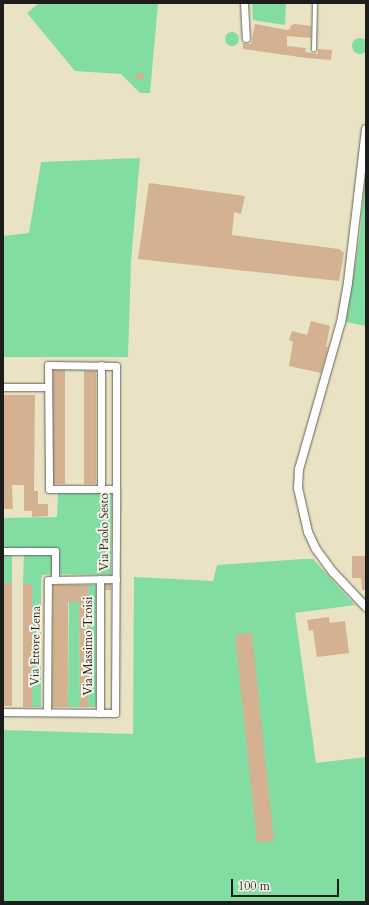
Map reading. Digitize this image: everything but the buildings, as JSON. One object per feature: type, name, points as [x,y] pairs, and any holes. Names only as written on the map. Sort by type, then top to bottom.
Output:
[{"type":"street","points":[[244,3],[246,38]]},
{"type":"street","points":[[366,129],[348,282],[341,322],[299,469],[298,488],[308,532],[316,549],[333,572],[366,607]]},
{"type":"street","points":[[101,489],[101,365],[48,365],[48,489],[101,489],[116,489]]},
{"type":"street","name":"Via Paolo Sesto","points":[[100,713],[115,713],[116,579],[116,366],[101,365]]},
{"type":"street","points":[[3,387],[48,387]]},
{"type":"street","name":"Via Ettore Lena","points":[[3,552],[55,551],[51,580],[46,712]]},
{"type":"street","points":[[51,580],[116,579]]},
{"type":"street","name":"Via Massimo Troisi","points":[[100,580],[100,713]]},
{"type":"street","points":[[3,712],[100,713]]},
{"type":"lane","points":[[314,50],[315,3]]},
{"type":"green space","points":[[39,3],[158,3],[150,93],[140,93],[121,74],[75,71],[27,13]]},
{"type":"green space","points":[[252,3],[286,3],[285,25],[253,20]]},
{"type":"green space","points":[[229,32],[235,32],[239,36],[239,42],[235,46],[229,46],[225,42],[225,36]]},
{"type":"green space","points":[[360,38],[366,40],[368,46],[366,52],[360,54],[354,52],[352,46],[354,40]]},
{"type":"green space","points":[[140,158],[131,261],[128,357],[3,357],[3,236],[29,233],[41,162]]},
{"type":"green space","points":[[366,168],[366,326],[346,322],[360,234]]},
{"type":"green space","points":[[112,492],[111,575],[58,574],[56,551],[3,549],[3,518],[57,517],[58,493]]},
{"type":"green space","points":[[3,553],[12,553],[12,584],[3,584]]},
{"type":"green space","points":[[24,553],[53,553],[54,574],[42,575],[41,584],[41,707],[31,707],[32,584],[23,585]]},
{"type":"green space","points":[[313,559],[355,605],[295,613],[316,763],[366,757],[366,902],[3,902],[3,730],[133,734],[134,577],[213,581],[217,565]]},
{"type":"green space","points":[[69,585],[79,585],[80,707],[68,707]]},
{"type":"green space","points":[[88,585],[96,585],[96,707],[88,707]]}]
